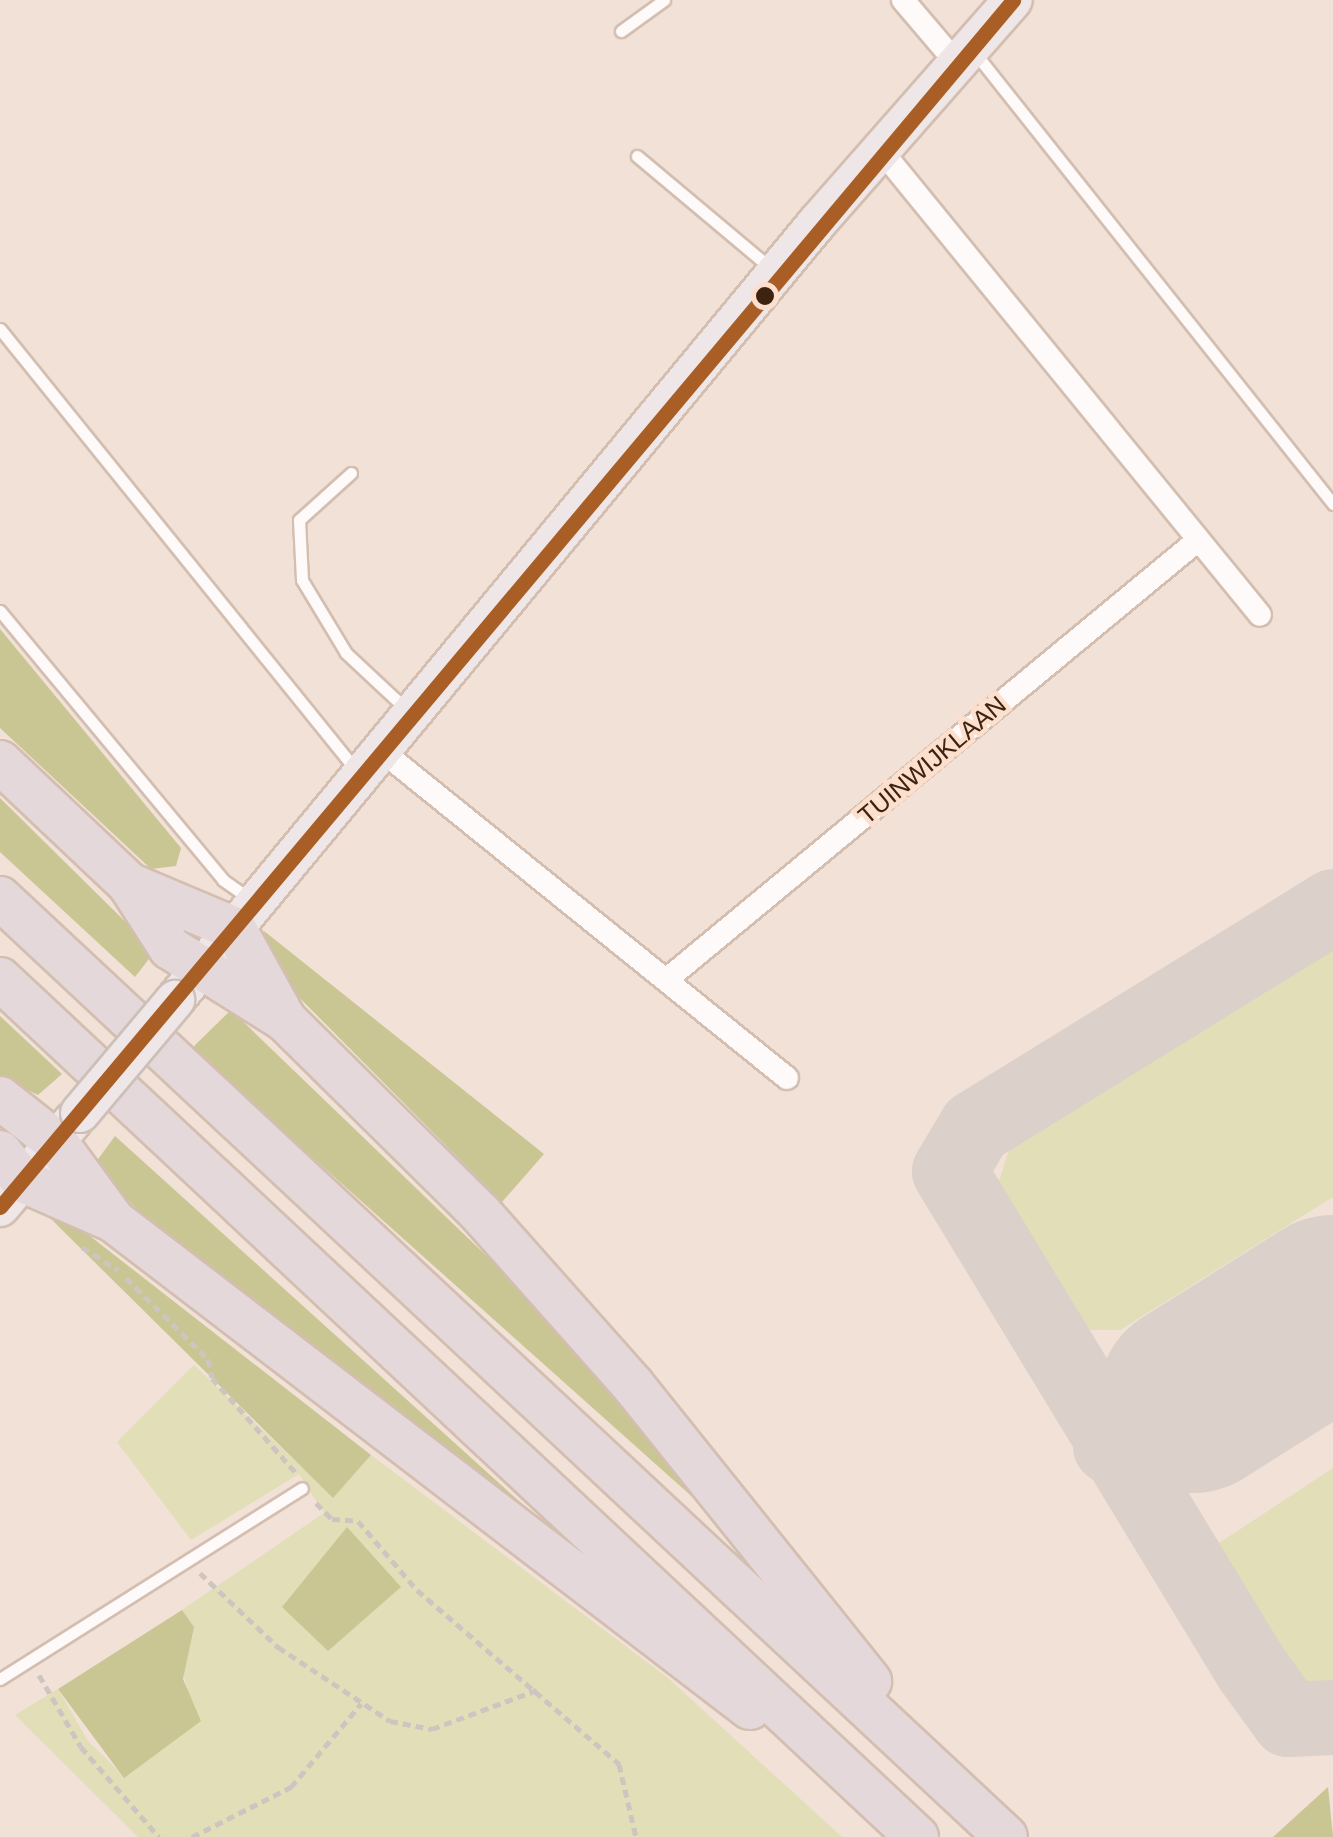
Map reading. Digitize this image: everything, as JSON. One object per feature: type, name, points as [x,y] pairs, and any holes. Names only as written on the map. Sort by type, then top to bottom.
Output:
[{"type":"highway","points":[[0,762],[129,884],[170,948],[188,985],[285,1020]]},
{"type":"highway","points":[[129,884],[246,916],[285,1020],[481,1214],[632,1384],[959,1793]]},
{"type":"highway","points":[[0,898],[1006,1837]]},
{"type":"highway","points":[[0,979],[908,1828]]},
{"type":"highway","points":[[0,1098],[68,1128],[114,1221]]},
{"type":"highway","points":[[8,1180],[114,1221],[908,1828]]},
{"type":"main road","points":[[8,1180],[68,1128],[776,272],[962,52],[1013,0]]},
{"type":"street","points":[[904,0],[962,52]]},
{"type":"street","points":[[880,149],[1260,615]]},
{"type":"street","name":"TUINWIJKLAAN","points":[[666,980],[1198,540]]},
{"type":"street","points":[[372,764],[666,980],[787,1078]]},
{"type":"lane","points":[[621,30],[664,0]]},
{"type":"lane","points":[[962,52],[1333,504]]},
{"type":"lane","points":[[637,156],[776,272]]},
{"type":"lane","points":[[0,329],[372,764]]},
{"type":"lane","points":[[351,474],[299,520],[302,580],[346,653],[413,715]]},
{"type":"lane","points":[[0,612],[223,880],[246,916]]},
{"type":"lane","points":[[0,1679],[191,1562],[302,1488]]},
{"type":"path","points":[[76,1241],[208,1359],[212,1378],[295,1465],[302,1488],[332,1519],[358,1521],[417,1590],[619,1764],[636,1837]]},
{"type":"path","points":[[191,1562],[257,1630],[390,1722],[432,1729],[537,1690]]},
{"type":"path","points":[[31,1662],[81,1747],[158,1837]]},
{"type":"path","points":[[192,1837],[291,1787],[361,1704]]},
{"type":"shaded area","points":[[0,629],[181,848],[176,866],[151,869],[0,728]]},
{"type":"shaded area","points":[[0,798],[155,951],[135,977],[0,852]]},
{"type":"shaded area","points":[[264,931],[544,1154],[502,1202],[269,967]]},
{"type":"shaded area","points":[[1333,933],[1333,1197],[1120,1330],[1081,1330],[1005,1223],[997,1187],[1011,1144],[1032,1121]]},
{"type":"shaded area","points":[[231,1010],[523,1291],[707,1510],[191,1049]]},
{"type":"shaded area","points":[[0,1016],[62,1074],[38,1095],[0,1077]]},
{"type":"shaded area","points":[[115,1136],[593,1568],[196,1267],[93,1166]]},
{"type":"shaded area","points":[[63,1215],[371,1455],[333,1498],[49,1217]]},
{"type":"shaded area","points":[[194,1365],[333,1497],[371,1455],[668,1678],[842,1837],[138,1837],[15,1715],[58,1689],[88,1741],[125,1777],[188,1695],[181,1660],[194,1627],[182,1610],[324,1513],[299,1474],[191,1540],[117,1442]]},
{"type":"shaded area","points":[[1333,1468],[1333,1688],[1307,1690],[1291,1679],[1210,1549]]},
{"type":"shaded area","points":[[347,1527],[401,1587],[328,1651],[282,1607]]},
{"type":"shaded area","points":[[182,1610],[194,1627],[183,1679],[201,1721],[124,1778],[58,1689]]},
{"type":"shaded area","points":[[1328,1787],[1333,1837],[1273,1837]]},
{"type":"taxiway","points":[[1333,906],[975,1127],[949,1171],[1251,1668],[1288,1719],[1333,1717]]},
{"type":"taxiway","points":[[1110,1446],[1193,1398]]},
{"type":"runway","points":[[1193,1398],[1333,1310]]},
{"type":"transit line","points":[[0,1207],[1013,0]]}]
